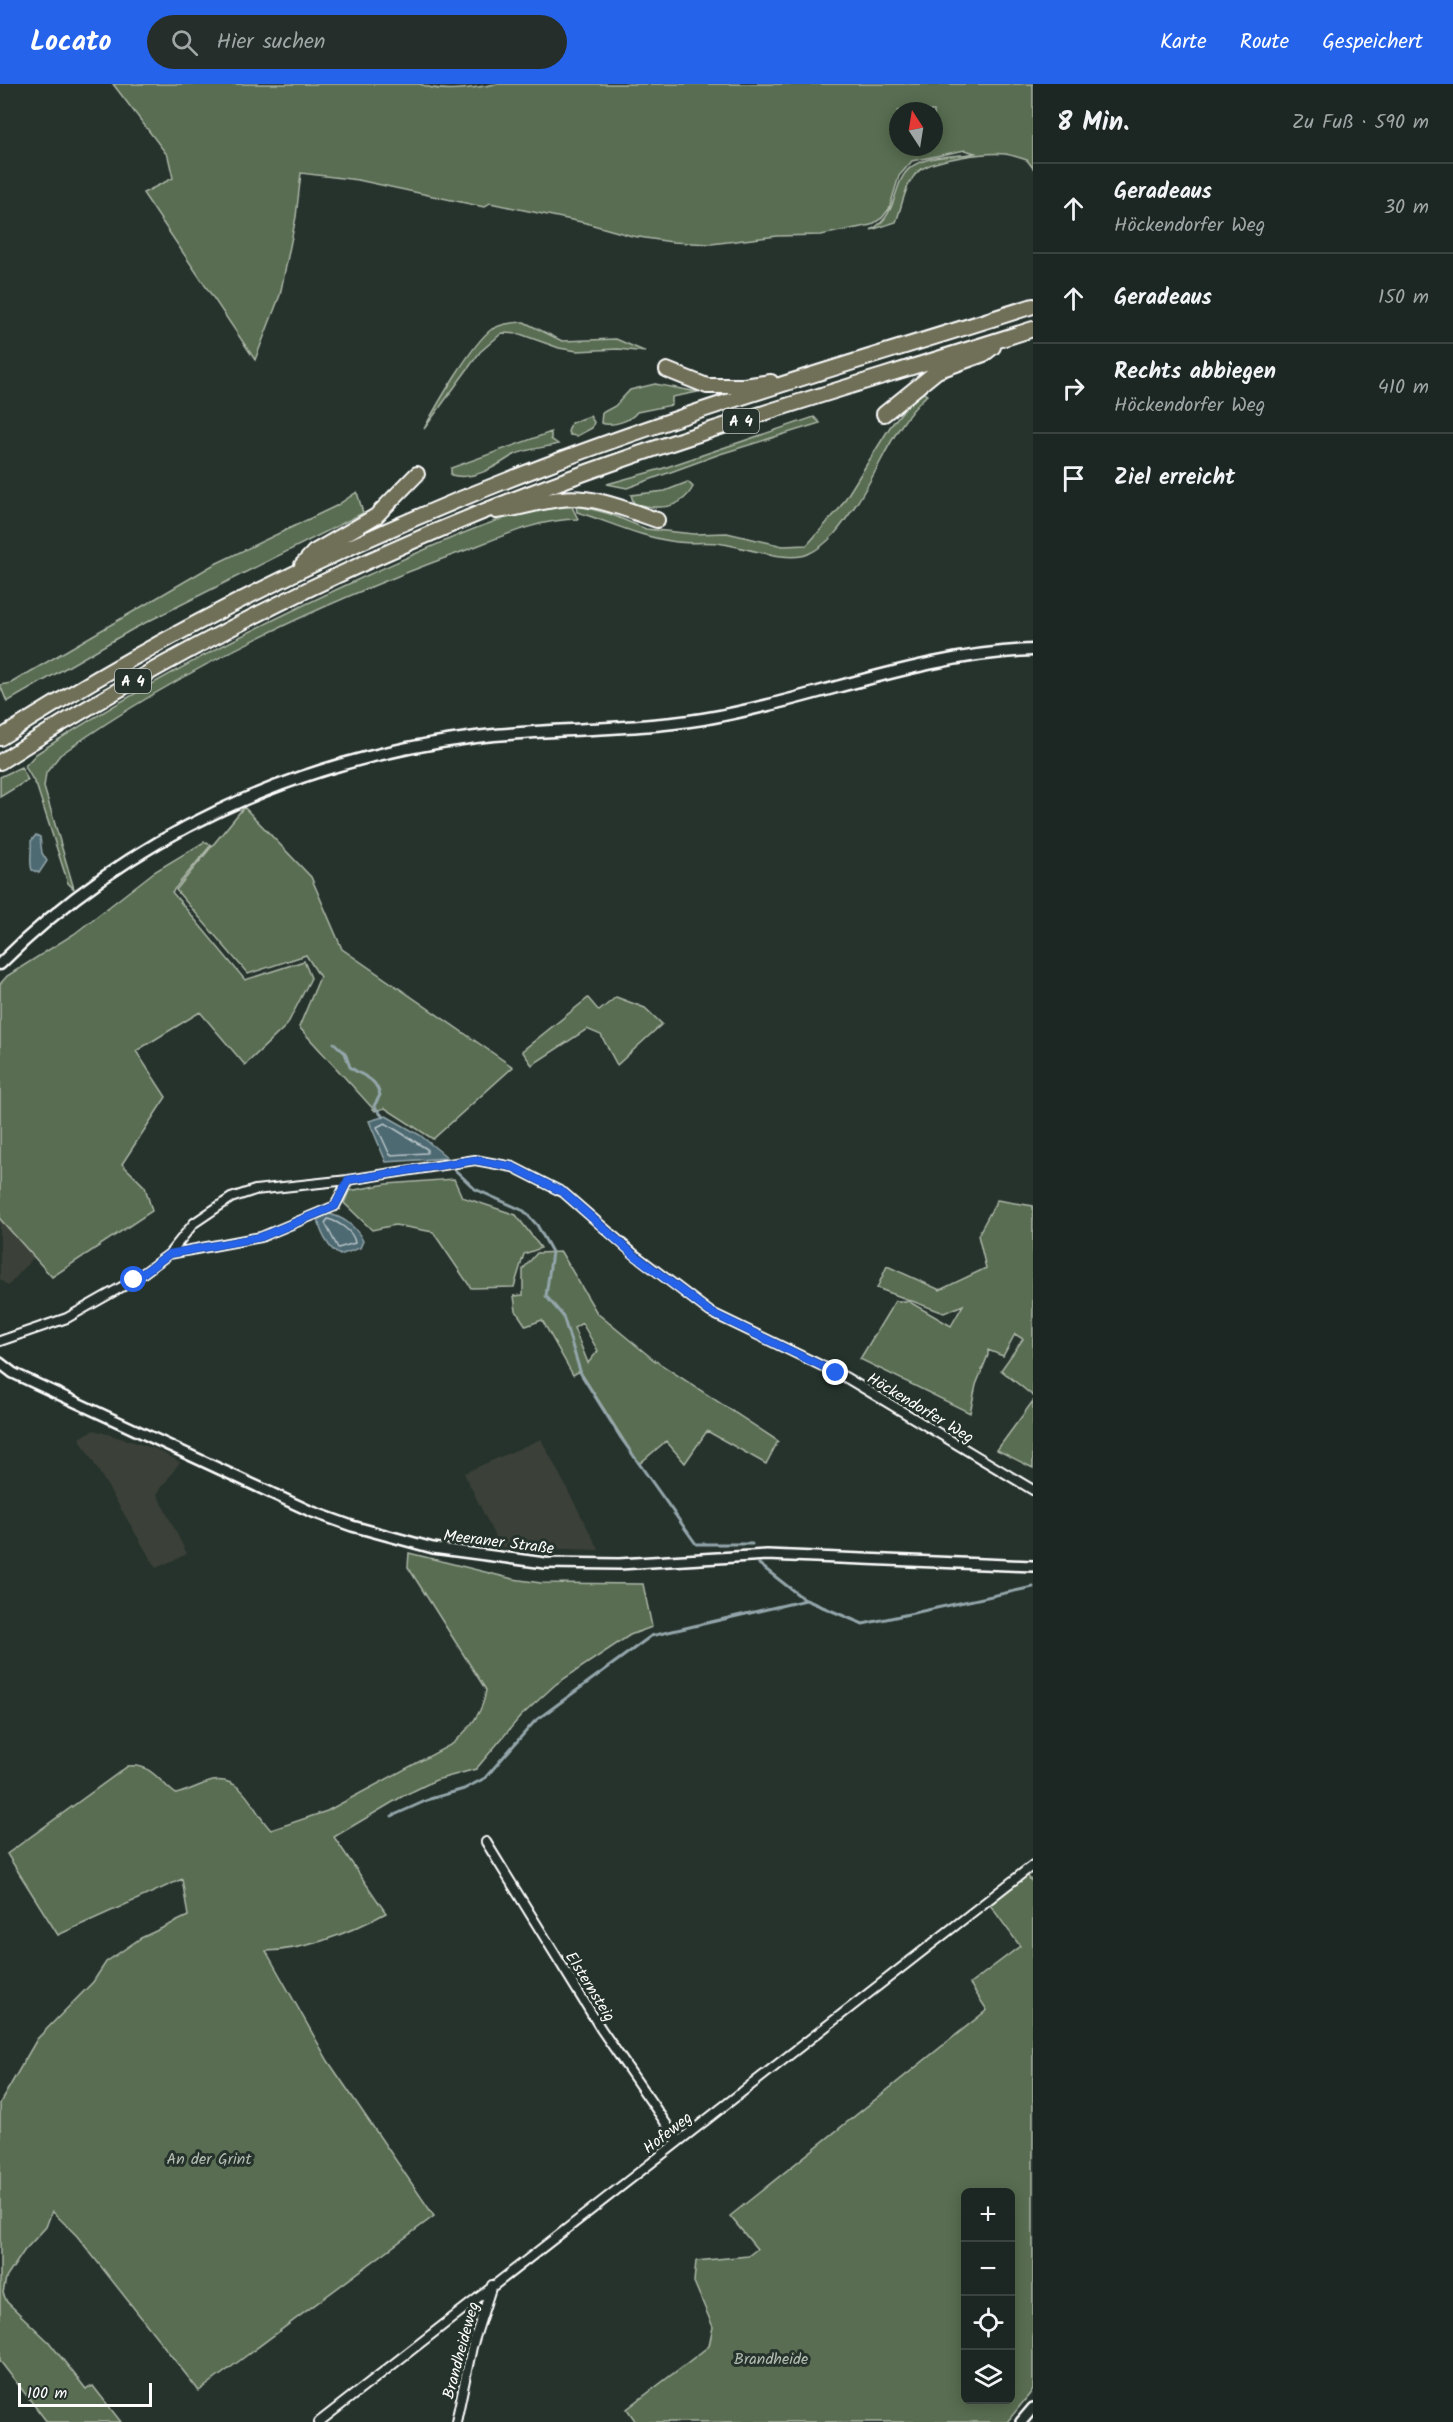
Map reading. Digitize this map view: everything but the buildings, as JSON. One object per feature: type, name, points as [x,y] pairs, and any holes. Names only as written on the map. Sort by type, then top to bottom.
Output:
[{"type":"highway","name":"A 4","points":[[0,738],[159,643],[365,539],[545,465],[812,376],[1033,306]]},
{"type":"highway","name":"A 4","points":[[3,761],[110,694],[240,622],[354,567],[479,513],[692,437],[1033,329]]},
{"type":"highway","points":[[884,414],[937,371],[984,354],[1006,338]]},
{"type":"highway","points":[[667,370],[707,386],[744,386],[812,376]]},
{"type":"highway","points":[[294,573],[314,552],[376,516],[417,474]]},
{"type":"highway","points":[[479,513],[517,509],[564,498],[589,499],[657,520]]},
{"type":"main road","points":[[0,964],[90,888],[163,839],[234,803],[292,780],[385,752],[480,736],[702,719],[834,689],[934,662],[986,653],[1033,650]]},
{"type":"street","name":"Höckendorfer Weg","points":[[0,1341],[68,1318],[134,1280],[169,1254],[194,1223],[231,1198],[255,1190],[348,1180],[475,1160],[513,1167],[564,1193],[633,1254],[710,1312],[845,1377],[1033,1490]]},
{"type":"street","points":[[169,1254],[261,1237],[335,1206],[348,1180]]},
{"type":"street","name":"Meeraner Straße","points":[[0,1362],[13,1373],[310,1510],[370,1532],[433,1548],[498,1559],[565,1563],[619,1564],[766,1555],[1033,1566]]},
{"type":"street","name":"Elsternsteig","points":[[486,1842],[601,2030],[678,2141]]},
{"type":"street","name":"Hofeweg","points":[[319,2422],[1033,1865]]},
{"type":"street","name":"Brandheideweg","points":[[456,2422],[472,2347],[492,2285]]},
{"type":"street","points":[[1021,2422],[1033,2408]]},
{"type":"shaded area","points":[[0,1219],[34,1257],[8,1286],[0,1279]]},
{"type":"shaded area","points":[[94,1430],[156,1449],[180,1462],[157,1494],[187,1554],[156,1568],[79,1438]]},
{"type":"shaded area","points":[[541,1439],[599,1550],[500,1547],[464,1473]]},
{"type":"green space","points":[[113,84],[420,84],[448,89],[497,84],[1033,84],[1033,168],[1027,160],[1005,154],[973,155],[936,163],[914,176],[904,195],[896,222],[871,230],[888,214],[902,178],[916,164],[930,159],[975,153],[965,150],[943,155],[943,102],[889,102],[889,156],[936,156],[912,161],[899,176],[889,209],[882,218],[871,225],[821,235],[777,236],[711,244],[672,242],[632,236],[586,223],[490,203],[484,207],[358,180],[301,173],[296,217],[280,295],[255,360],[143,193],[173,178],[168,156]]},
{"type":"green space","points":[[524,322],[562,341],[616,339],[646,352],[618,349],[577,351],[559,348],[520,334],[502,333],[480,352],[424,429],[455,375],[484,336],[500,326]]},
{"type":"green space","points":[[655,384],[698,392],[672,397],[672,405],[637,412],[620,422],[601,423],[602,413],[615,406],[630,390]]},
{"type":"green space","points":[[919,390],[927,395],[904,421],[850,513],[829,540],[808,554],[778,556],[717,543],[683,543],[664,540],[577,512],[576,505],[610,514],[646,529],[694,534],[727,533],[783,546],[807,545],[839,509],[890,427]]},
{"type":"green space","points":[[590,416],[594,422],[592,428],[577,436],[570,435],[568,432],[571,423]]},
{"type":"green space","points":[[814,417],[820,423],[720,454],[627,488],[607,484],[661,469]]},
{"type":"green space","points":[[551,432],[551,439],[558,444],[517,454],[475,475],[451,475],[451,468]]},
{"type":"green space","points":[[688,482],[693,487],[688,495],[675,504],[667,506],[651,507],[634,504],[631,495],[665,491]]},
{"type":"green space","points":[[357,492],[363,513],[133,629],[7,702],[0,685],[11,683],[213,565],[336,506]]},
{"type":"green space","points":[[569,501],[578,519],[548,522],[518,530],[356,593],[305,616],[254,640],[154,694],[60,755],[46,773],[44,787],[74,889],[68,883],[37,787],[25,766],[36,754],[158,681],[241,636],[325,595],[491,522]]},
{"type":"green space","points":[[21,767],[28,780],[0,797],[0,777]]},
{"type":"green space","points":[[244,807],[311,877],[342,949],[513,1067],[433,1139],[385,1108],[375,1111],[299,1027],[320,977],[306,955],[248,974],[176,890]]},
{"type":"green space","points":[[204,842],[211,845],[172,892],[245,980],[304,961],[311,978],[287,1025],[245,1065],[200,1012],[136,1051],[166,1097],[122,1164],[145,1187],[152,1211],[52,1277],[0,1219],[0,984],[7,976],[74,934],[154,872]]},
{"type":"green space","points":[[616,997],[645,1008],[662,1024],[617,1065],[601,1035],[587,1029],[532,1065],[522,1051],[588,998],[599,1011]]},
{"type":"green space","points":[[454,1179],[462,1197],[516,1215],[541,1248],[524,1254],[514,1287],[471,1288],[433,1232],[395,1225],[372,1230],[344,1203],[349,1191],[387,1184]]},
{"type":"green space","points":[[997,1200],[1033,1206],[1033,1396],[1001,1370],[1023,1339],[1015,1334],[1003,1356],[988,1350],[976,1385],[970,1413],[860,1359],[895,1301],[908,1301],[951,1326],[963,1305],[944,1313],[877,1288],[887,1266],[940,1290],[986,1268],[978,1235]]},
{"type":"green space","points":[[561,1252],[597,1313],[654,1360],[778,1441],[766,1464],[707,1431],[685,1463],[666,1441],[639,1464],[580,1371],[573,1375],[542,1320],[526,1326],[516,1311],[514,1296],[523,1295],[523,1269],[537,1253]],"holes":[[[582,1323],[598,1351],[588,1363],[574,1328]]]},
{"type":"green space","points":[[1033,1401],[1033,1468],[997,1450]]},
{"type":"green space","name":"An der Grint","points":[[409,1553],[513,1579],[541,1583],[643,1584],[652,1627],[630,1635],[556,1684],[520,1717],[476,1769],[436,1780],[403,1796],[334,1837],[386,1913],[358,1927],[313,1944],[266,1951],[328,2061],[434,2216],[199,2391],[77,2236],[52,2211],[46,2227],[24,2251],[6,2278],[3,2293],[7,2302],[49,2342],[86,2389],[93,2386],[121,2422],[47,2422],[0,2361],[0,2103],[37,2039],[93,1982],[106,1962],[141,1938],[188,1916],[182,1879],[58,1935],[7,1854],[128,1766],[143,1767],[149,1770],[176,1794],[213,1781],[233,1784],[247,1797],[271,1830],[327,1811],[454,1743],[475,1719],[482,1706],[486,1690],[408,1567]]},
{"type":"green space","name":"Brandheide","points":[[1027,1875],[1033,1883],[1033,2390],[1007,2422],[636,2422],[627,2409],[709,2346],[713,2327],[694,2282],[696,2261],[748,2256],[757,2249],[730,2216],[987,2010],[970,1984],[1020,1946],[990,1905]]},
{"type":"water","points":[[36,835],[40,837],[42,853],[47,861],[39,873],[32,870],[31,864],[31,841]]},
{"type":"water","points":[[386,1116],[420,1135],[448,1158],[386,1162],[369,1121]]},
{"type":"water","points":[[325,1213],[348,1222],[352,1226],[363,1241],[360,1248],[340,1255],[332,1248],[325,1238],[319,1221],[319,1216]]},
{"type":"waterway","points":[[334,1043],[345,1053],[350,1067],[375,1084],[380,1095],[374,1106],[383,1117]]},
{"type":"waterway","points":[[455,1170],[475,1189],[524,1211],[537,1225],[552,1252],[546,1296],[563,1316],[581,1374],[621,1438],[696,1544],[752,1544]]},
{"type":"waterway","points":[[759,1564],[805,1600]]},
{"type":"waterway","points":[[392,1816],[430,1799],[464,1789],[485,1778],[535,1721],[651,1636],[806,1600],[863,1624],[1033,1587]]},
{"type":"route","points":[[134,1280],[169,1254],[261,1237],[335,1206],[348,1180],[475,1160],[513,1167],[564,1193],[633,1254],[710,1312],[836,1373]]}]
